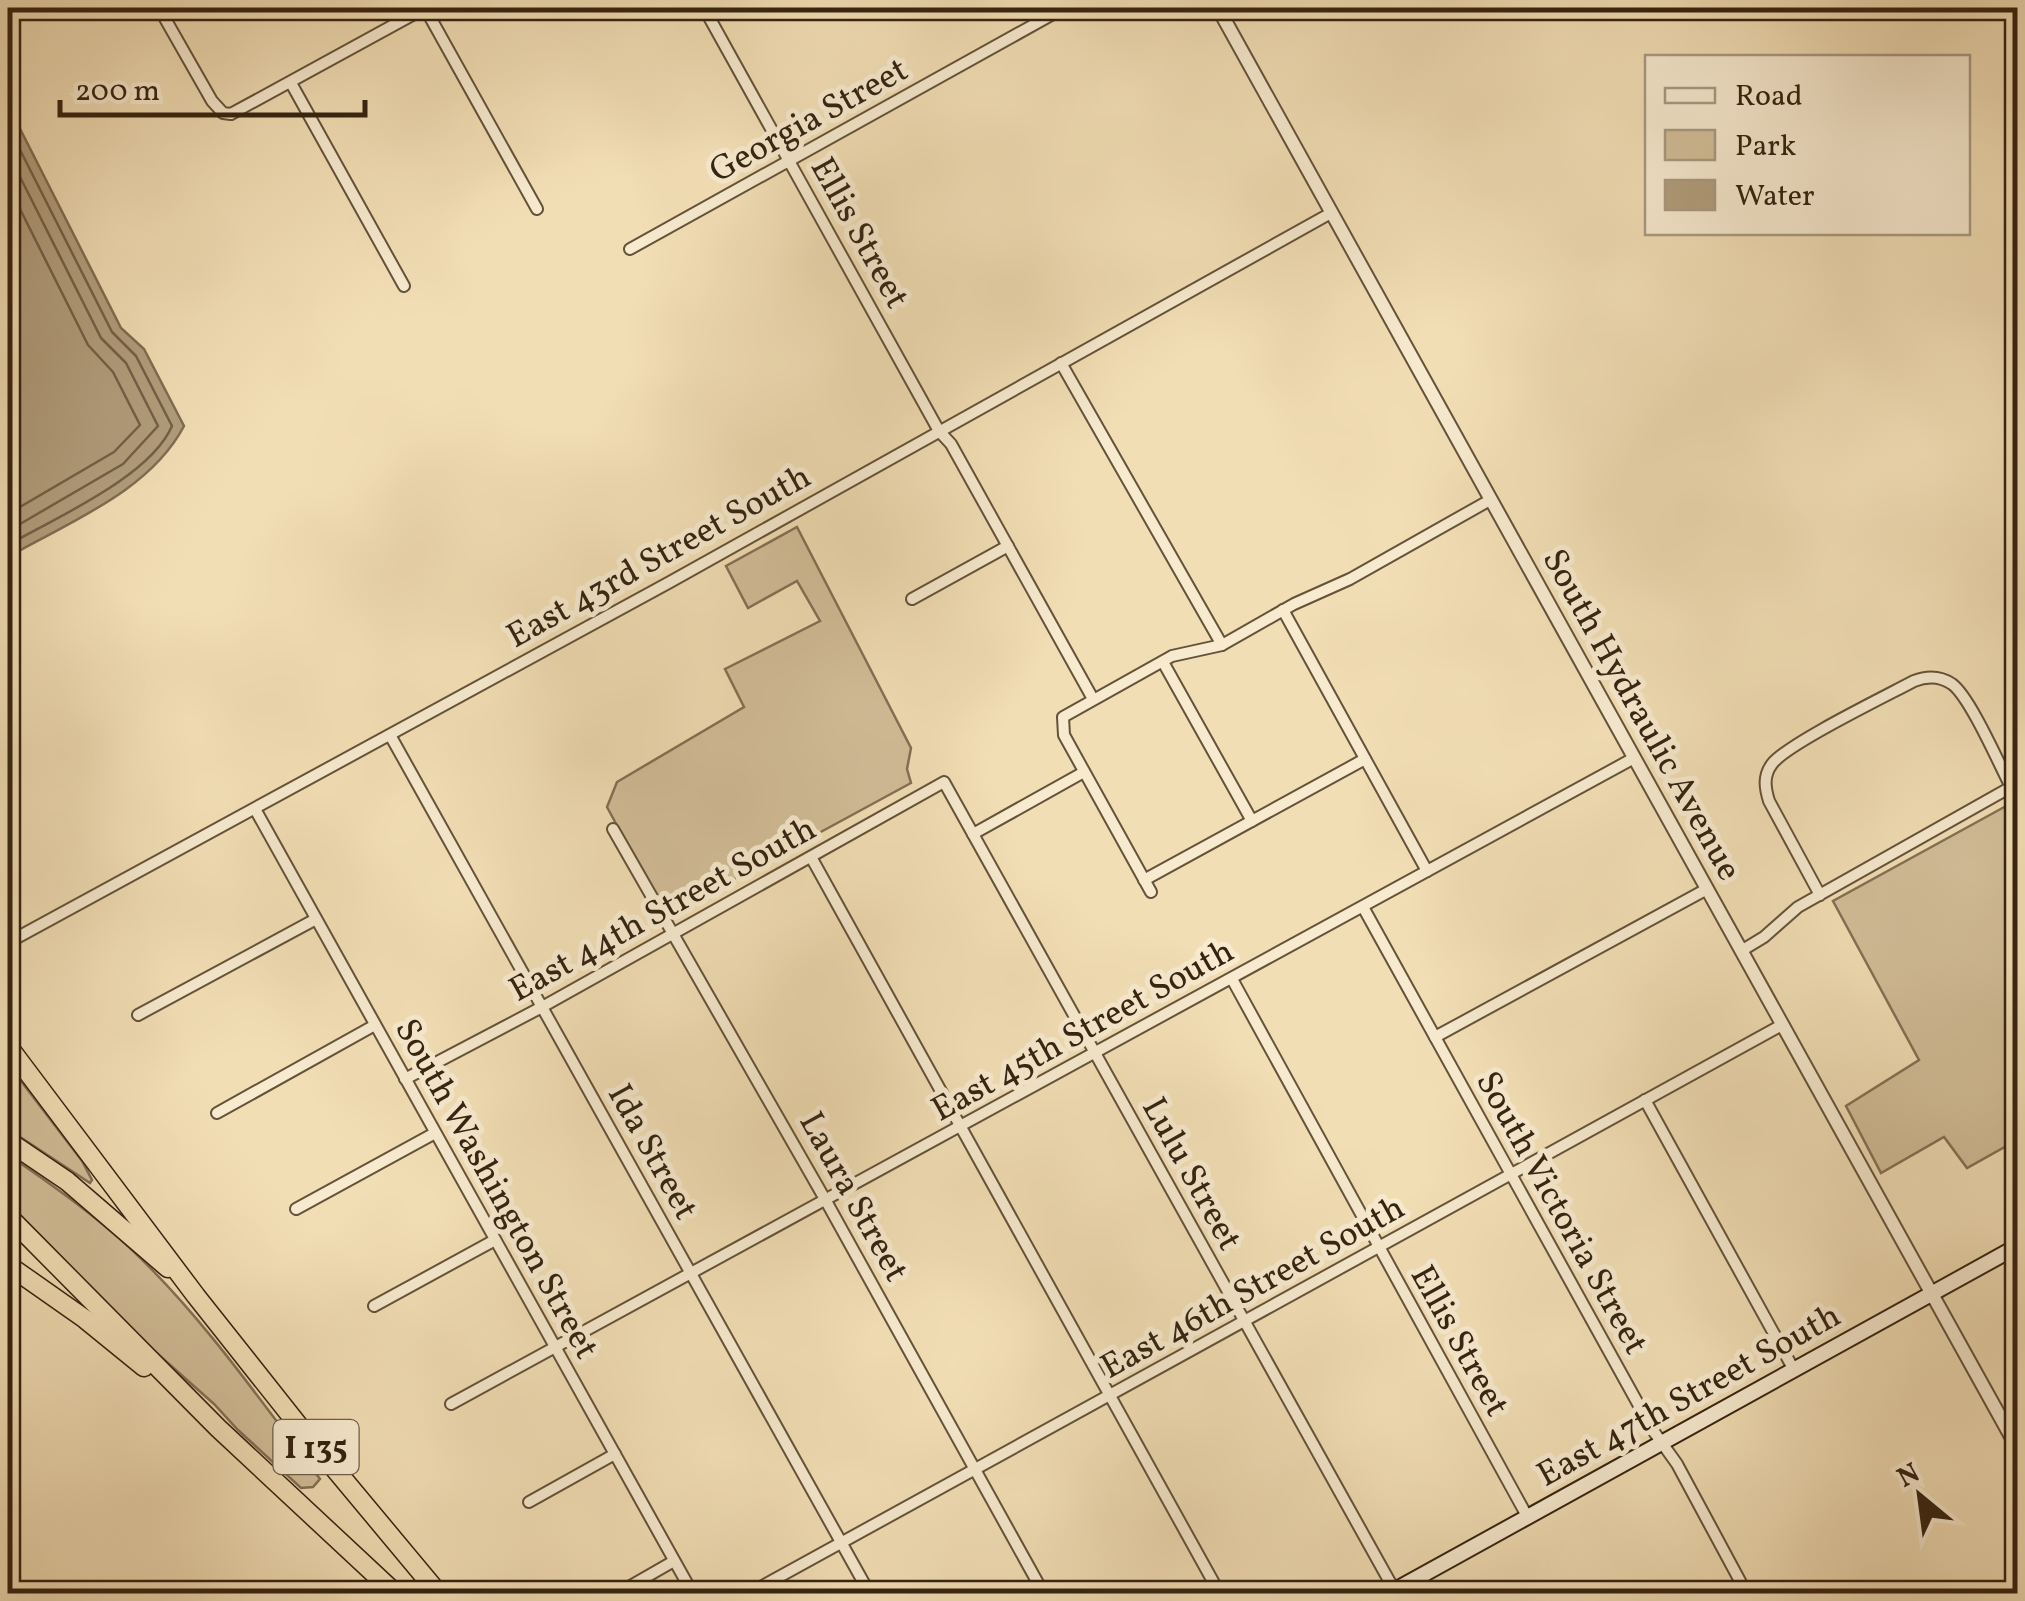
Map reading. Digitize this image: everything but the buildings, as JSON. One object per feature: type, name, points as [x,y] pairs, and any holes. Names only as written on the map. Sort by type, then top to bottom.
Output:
[{"type":"highway","name":"I 135","points":[[8,1046],[196,1296],[308,1438],[440,1594]]},
{"type":"highway","points":[[8,1141],[98,1206],[196,1296]]},
{"type":"highway","name":"I 135","points":[[8,1216],[218,1428],[396,1594]]},
{"type":"highway","points":[[8,1264],[85,1319],[218,1428]]},
{"type":"highway","points":[[289,1495],[384,1594]]},
{"type":"main road","name":"East 47th Street South","points":[[1392,1592],[2018,1246]]},
{"type":"street","points":[[159,8],[212,101],[223,113],[231,114],[425,8],[537,209]]},
{"type":"street","name":"Ellis Street","points":[[704,8],[1093,698]]},
{"type":"street","name":"Georgia Street","points":[[630,248],[1064,8]]},
{"type":"street","name":"South Hydraulic Avenue","points":[[1218,8],[2018,1449]]},
{"type":"street","points":[[291,83],[404,286]]},
{"type":"street","name":"East 43rd Street South","points":[[9,942],[1331,213]]},
{"type":"street","points":[[1061,363],[1222,645]]},
{"type":"street","points":[[1152,892],[1064,735],[1063,717],[1163,662],[1190,650],[1222,645],[1490,500]]},
{"type":"street","points":[[912,599],[1008,546]]},
{"type":"street","points":[[1283,610],[1427,871]]},
{"type":"street","points":[[1163,662],[1252,821]]},
{"type":"street","points":[[1741,951],[1798,907],[2011,787],[1953,685],[1936,678],[1914,681],[1774,762],[1766,776],[1769,801],[1820,894]]},
{"type":"street","name":"Ida Street","points":[[390,735],[870,1594]]},
{"type":"street","name":"East 45th Street South","points":[[450,1404],[1634,758]]},
{"type":"street","points":[[1144,880],[1364,759]]},
{"type":"street","points":[[973,834],[1084,772]]},
{"type":"street","name":"East 44th Street South","points":[[405,1078],[542,1008],[944,782]]},
{"type":"street","name":"Lulu Street","points":[[944,782],[1392,1592]]},
{"type":"street","name":"South Washington Street","points":[[255,809],[693,1594]]},
{"type":"street","name":"Laura Street","points":[[613,829],[1044,1594]]},
{"type":"street","points":[[810,857],[1220,1594]]},
{"type":"street","points":[[1435,1037],[1707,889]]},
{"type":"street","name":"South Victoria Street","points":[[1363,907],[1747,1594]]},
{"type":"street","points":[[138,1015],[316,918]]},
{"type":"street","name":"Ellis Street","points":[[1232,979],[1527,1516]]},
{"type":"street","name":"East 46th Street South","points":[[748,1594],[1782,1025]]},
{"type":"street","points":[[218,1112],[375,1026]]},
{"type":"street","points":[[1645,1100],[1794,1370]]},
{"type":"street","points":[[296,1209],[435,1133]]},
{"type":"street","points":[[374,1306],[495,1240]]},
{"type":"street","points":[[529,1502],[615,1454]]},
{"type":"street","points":[[620,1592],[674,1561]]},
{"type":"green space","points":[[797,527],[911,748],[907,769],[911,783],[666,916],[607,807],[617,782],[744,707],[725,669],[820,621],[797,581],[748,608],[726,566]]},
{"type":"green space","points":[[2017,800],[2017,1140],[1967,1168],[1944,1137],[1881,1173],[1846,1106],[1919,1060],[1833,901]]},
{"type":"green space","points":[[8,1064],[82,1161],[90,1183],[8,1129]]},
{"type":"green space","points":[[8,1155],[116,1235],[182,1302],[320,1479],[313,1487],[301,1488],[238,1430],[8,1205]]},
{"type":"water","points":[[8,105],[121,328],[144,349],[184,426],[151,469],[129,487],[8,557]]}]
